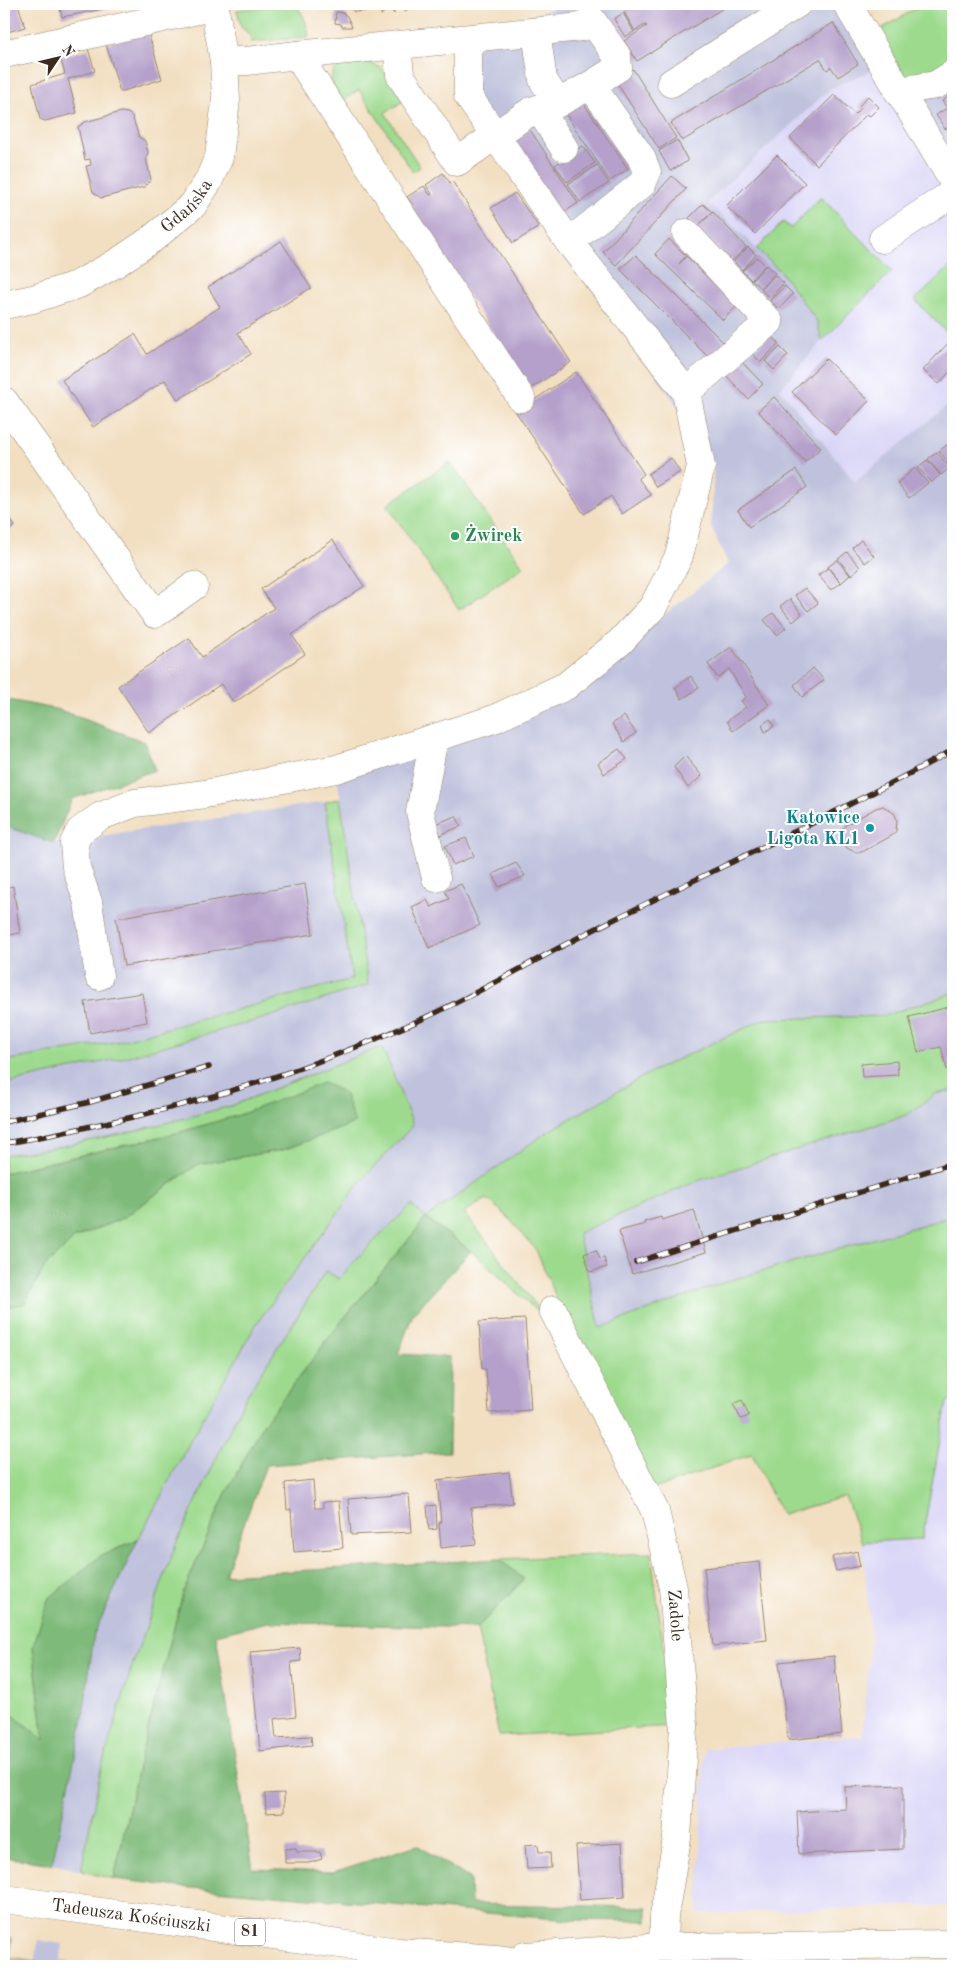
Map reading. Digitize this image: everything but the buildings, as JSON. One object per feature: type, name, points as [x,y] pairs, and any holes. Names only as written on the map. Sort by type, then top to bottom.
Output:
[{"type":"street","points":[[671,83],[797,4]]},
{"type":"street","points":[[847,4],[953,181]]},
{"type":"street","points":[[4,54],[214,5]]},
{"type":"street","name":"Gdańska","points":[[4,305],[33,299],[79,284],[118,262],[152,239],[193,205],[208,182],[219,157],[226,100],[224,62],[214,5]]},
{"type":"street","points":[[224,62],[582,28],[591,19],[616,56],[618,68],[591,85],[548,106],[531,111],[457,162],[400,75],[397,46]]},
{"type":"street","points":[[536,32],[548,106],[564,148]]},
{"type":"street","points":[[99,976],[88,902],[76,867],[74,843],[80,831],[101,816],[135,803],[205,794],[336,769],[494,719],[566,686],[620,642],[652,607],[679,556],[701,466],[686,392],[569,242],[468,96],[468,39]]},
{"type":"street","points":[[297,55],[520,398]]},
{"type":"street","points":[[898,91],[936,85],[953,74]]},
{"type":"street","points":[[569,242],[642,184],[647,172],[641,157],[591,85]]},
{"type":"street","points":[[882,238],[953,193]]},
{"type":"street","points":[[686,233],[769,322],[686,392]]},
{"type":"street","points":[[4,401],[155,614],[194,586]]},
{"type":"street","points":[[434,738],[420,812],[436,878]]},
{"type":"street","name":"Zadole","points":[[553,1310],[654,1511],[673,1588],[684,1726],[677,1838],[664,1916],[663,1947]]},
{"type":"street","name":"Tadeusza Kościuszki","points":[[4,1898],[399,1952],[496,1958],[549,1966]]},
{"type":"street","name":"Tadeusza Kościuszki","points":[[496,1958],[663,1947],[953,1944]]},
{"type":"shaded area","points":[[552,4],[835,4],[875,69],[831,88],[708,202],[780,271],[817,321],[822,341],[780,389],[855,482],[953,401],[953,993],[883,1016],[764,1019],[544,1134],[426,1218],[337,1327],[264,1423],[225,1495],[183,1593],[138,1767],[114,1879],[52,1864],[82,1724],[94,1634],[138,1539],[194,1434],[257,1323],[362,1180],[413,1125],[386,1056],[380,1047],[231,1106],[135,1131],[59,1147],[4,1155],[4,1084],[125,1057],[265,1018],[368,985],[336,769],[566,686],[646,629],[728,564],[711,527],[714,465],[685,466],[685,421],[673,400],[464,99],[463,36],[552,9]]},
{"type":"shaded area","points":[[875,69],[953,156],[953,264],[915,300],[953,339],[953,401],[855,483],[780,389],[822,341],[707,202],[831,88]]},
{"type":"shaded area","points":[[953,81],[953,156],[919,103]]},
{"type":"shaded area","points":[[325,802],[353,979],[116,1042],[4,1061],[4,826],[54,843]]},
{"type":"shaded area","points":[[953,1090],[953,1216],[728,1281],[600,1328],[578,1233],[700,1180],[907,1115],[935,1094]]},
{"type":"shaded area","points":[[953,1399],[953,1906],[698,1914],[704,1749],[862,1736],[871,1635],[862,1542],[922,1539],[947,1402]]},
{"type":"shaded area","points":[[38,1940],[62,1944],[61,1960],[69,1962],[68,1966],[35,1966]]},
{"type":"green space","points":[[295,4],[305,19],[309,37],[251,42],[250,35],[241,27],[237,10]]},
{"type":"green space","points":[[923,4],[953,4],[953,65],[934,79],[907,79],[878,31]]},
{"type":"green space","points":[[367,62],[382,68],[403,101],[385,113],[420,167],[413,172],[359,90],[342,101],[331,83],[332,76],[337,67]]},
{"type":"green space","points":[[821,197],[892,271],[822,341],[817,321],[780,271],[757,249],[783,222],[791,228]]},
{"type":"green space","points":[[953,264],[953,339],[915,300]]},
{"type":"green space","name":"Żwirek","points":[[450,462],[523,567],[459,610],[387,505]]},
{"type":"green space","points":[[4,699],[60,710],[145,742],[155,770],[72,799],[54,843],[4,826]]},
{"type":"green space","points":[[340,798],[368,985],[265,1018],[125,1057],[4,1084],[4,1061],[116,1042],[352,979],[325,802]]},
{"type":"green space","points":[[953,993],[953,1090],[935,1094],[907,1115],[700,1180],[578,1233],[600,1328],[728,1281],[953,1216],[953,1399],[947,1402],[922,1539],[862,1542],[845,1496],[782,1515],[752,1454],[654,1489],[563,1314],[536,1250],[508,1217],[487,1199],[464,1212],[549,1322],[471,1251],[426,1218],[544,1134],[651,1072],[764,1019],[883,1016]]},
{"type":"green space","points":[[380,1047],[386,1056],[413,1125],[362,1180],[257,1323],[194,1434],[138,1539],[99,1557],[33,1647],[44,1740],[4,1708],[4,1307],[24,1304],[45,1266],[75,1238],[123,1218],[198,1164],[283,1150],[355,1122],[239,1115],[177,1133],[4,1173],[4,1155],[59,1147],[135,1131],[231,1106]]},
{"type":"green space","points":[[323,1083],[344,1092],[355,1123],[283,1150],[198,1164],[123,1218],[75,1238],[45,1266],[24,1304],[4,1307],[4,1173],[177,1133],[239,1115]]},
{"type":"green space","points":[[411,1205],[426,1218],[337,1327],[264,1423],[225,1495],[183,1593],[138,1767],[114,1879],[81,1871],[101,1769],[131,1669],[176,1544],[244,1400],[326,1271],[339,1279],[361,1254]]},
{"type":"green space","points":[[426,1218],[471,1251],[413,1314],[398,1354],[450,1357],[449,1452],[266,1465],[225,1575],[499,1559],[524,1579],[477,1628],[268,1622],[216,1635],[253,1869],[333,1872],[417,1845],[470,1879],[471,1904],[647,1907],[647,1921],[568,1920],[180,1887],[114,1879],[138,1767],[183,1593],[225,1495],[264,1423],[337,1327]]},
{"type":"green space","points":[[138,1539],[94,1634],[82,1724],[52,1864],[4,1857],[4,1708],[44,1740],[33,1647],[48,1599],[99,1557]]},
{"type":"green space","points":[[651,1553],[674,1726],[499,1736],[477,1628],[524,1579],[499,1559]]},
{"type":"green space","points":[[4,1937],[12,1938],[9,1966],[4,1966]]},
{"type":"green space","points":[[10,1957],[36,1961],[35,1966],[9,1966]]},
{"type":"railway","points":[[4,1143],[136,1116],[216,1095],[295,1070],[373,1040],[436,1013],[581,936],[823,817],[953,750]]},
{"type":"railway","points":[[4,1122],[90,1102],[209,1067]]},
{"type":"railway","points":[[636,1262],[953,1163]]},
{"type":"place","name":"Żwirek","points":[[455,536]]},
{"type":"place","name":"Katowice Ligota KL1","points":[[870,828]]}]
